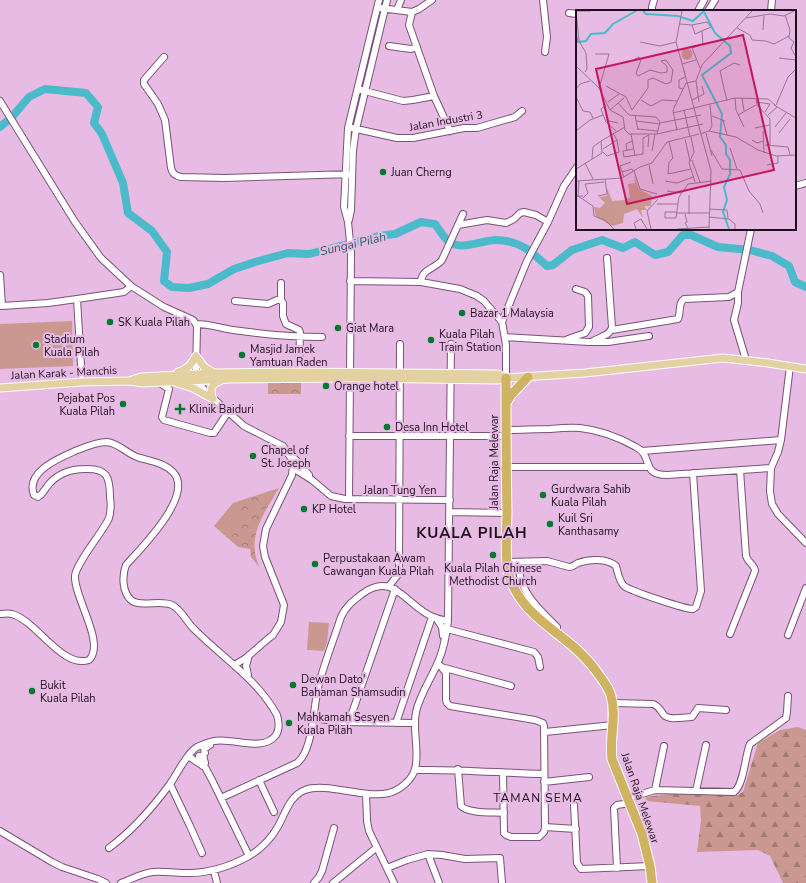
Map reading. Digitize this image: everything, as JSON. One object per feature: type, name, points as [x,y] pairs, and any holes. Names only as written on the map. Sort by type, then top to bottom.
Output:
[{"type":"highway","points":[[506,404],[511,395],[528,377]]},
{"type":"highway","name":"Jalan Raja Melewar","points":[[506,378],[507,562],[509,574],[523,602],[537,618],[576,649],[596,670],[608,688],[613,703],[611,746],[612,759],[642,834],[650,866],[652,883]]},
{"type":"main road","points":[[129,381],[143,383],[158,382],[169,378],[187,369],[196,356],[204,367],[214,373]]},
{"type":"main road","points":[[196,377],[214,373],[299,372],[350,375],[451,376],[498,380],[506,378],[585,373],[715,358],[746,360],[790,366],[806,370]]},
{"type":"main road","points":[[129,381],[141,377],[196,377],[231,379],[350,375]]},
{"type":"main road","points":[[169,378],[193,388],[213,399]]},
{"type":"main road","points":[[213,399],[210,391],[213,384],[231,379]]},
{"type":"main road","name":"Jalan Karak - Manchis","points":[[0,388],[82,382],[129,381]]},
{"type":"street","points":[[349,174],[348,128],[379,0]]},
{"type":"street","points":[[349,499],[351,252],[348,222],[344,207],[356,129],[387,0]]},
{"type":"street","points":[[397,10],[401,0]]},
{"type":"street","points":[[377,8],[412,12],[432,0]]},
{"type":"street","points":[[543,0],[547,37],[545,52]]},
{"type":"street","points":[[652,10],[654,0]]},
{"type":"street","points":[[699,10],[704,0]]},
{"type":"street","points":[[709,10],[715,0]]},
{"type":"street","points":[[412,12],[410,25],[417,47],[434,96],[450,131]]},
{"type":"street","points":[[569,13],[576,14]]},
{"type":"street","points":[[389,46],[410,49],[417,47]]},
{"type":"street","points":[[164,57],[144,80],[144,84],[163,113],[171,168],[176,176],[225,178],[349,174]]},
{"type":"street","points":[[357,90],[403,101],[434,96]]},
{"type":"street","points":[[0,101],[75,222],[91,245],[107,264],[131,286],[164,307],[193,320],[196,324],[196,377],[205,391],[248,428],[279,443],[300,463],[312,480]]},
{"type":"street","name":"Jalan Industri 3","points":[[348,128],[397,138],[413,138],[464,128],[477,128],[514,117],[522,111]]},
{"type":"street","points":[[502,322],[527,261],[548,222],[564,186],[576,168]]},
{"type":"street","points":[[796,186],[806,183]]},
{"type":"street","points":[[458,225],[487,220],[506,223],[514,219],[520,213],[524,212],[536,215],[548,222]]},
{"type":"street","points":[[421,282],[421,276],[437,266],[442,260],[463,214]]},
{"type":"street","points":[[746,360],[734,320],[751,230]]},
{"type":"street","points":[[607,258],[612,306],[612,330]]},
{"type":"street","points":[[0,275],[2,306],[48,303],[124,292],[131,286]]},
{"type":"street","points":[[350,281],[421,282],[460,289],[477,296],[484,301],[502,322],[505,337],[506,378]]},
{"type":"street","points":[[282,283],[281,300],[284,303],[283,316],[286,324],[300,332],[299,372]]},
{"type":"street","points":[[559,340],[573,338],[587,331],[589,327],[588,296],[585,292],[576,289]]},
{"type":"street","points":[[589,342],[604,336],[612,330],[678,319],[680,303],[684,299],[729,297],[738,292]]},
{"type":"street","points":[[77,299],[82,382]]},
{"type":"street","points":[[235,301],[268,304],[281,300]]},
{"type":"street","points":[[196,324],[231,330],[300,337],[322,337]]},
{"type":"street","points":[[505,337],[608,342],[649,336]]},
{"type":"street","points":[[349,722],[399,567],[400,344]]},
{"type":"street","points":[[121,883],[140,875],[153,872],[195,873],[214,871],[234,864],[249,856],[265,844],[277,828],[291,801],[300,792],[309,789],[320,789],[366,794],[391,793],[405,784],[411,777],[415,770],[416,713],[422,694],[439,665],[448,621],[451,344]]},
{"type":"street","points":[[790,366],[781,440],[778,452],[771,468],[770,491],[774,510],[806,543]]},
{"type":"street","points":[[158,382],[169,389],[162,417],[164,420],[210,433],[214,432],[228,412]]},
{"type":"street","points":[[349,436],[451,436],[582,428],[602,433],[626,442],[642,451],[781,440]]},
{"type":"street","points":[[0,614],[12,614],[17,616],[63,654],[73,659],[86,661],[92,658],[94,653],[94,642],[79,594],[75,574],[108,518],[111,507],[107,477],[104,472],[98,469],[78,470],[65,473],[52,481],[38,497],[34,495],[32,488],[36,477],[49,463],[59,458],[92,444],[110,443],[134,456],[164,465],[177,477],[179,484],[174,503],[160,526],[126,565],[123,575],[128,596],[131,600],[138,603],[159,602],[172,605],[196,631],[249,677],[277,715],[279,725],[278,733],[272,740],[263,743],[215,741],[184,761],[170,784],[142,818],[124,836],[109,848]]},
{"type":"street","points":[[642,451],[649,467],[653,473],[657,474],[667,475],[771,468]]},
{"type":"street","points":[[234,663],[250,654],[273,635],[281,622],[284,605],[265,557],[263,546],[266,529],[290,480],[293,468],[291,458],[288,453]]},
{"type":"street","points":[[506,467],[649,467]]},
{"type":"street","points":[[293,468],[312,480]]},
{"type":"street","points":[[730,634],[756,571],[746,556],[740,470]]},
{"type":"street","points":[[507,562],[547,561],[573,567],[579,563],[606,560],[616,566],[619,578],[625,587],[693,610],[696,607],[701,591],[693,473]]},
{"type":"street","name":"Jalan Tung Yen","points":[[312,480],[331,496],[349,499],[450,500]]},
{"type":"street","points":[[450,512],[507,513]]},
{"type":"street","points":[[518,562],[518,573],[523,587],[538,608],[557,627],[554,631]]},
{"type":"street","points":[[221,798],[302,759],[306,749],[319,684],[341,617],[346,607],[371,588],[379,586],[392,588],[441,624],[443,632],[442,652]]},
{"type":"street","points":[[788,635],[806,588]]},
{"type":"street","points":[[396,723],[434,618],[442,614],[446,609],[449,596]]},
{"type":"street","points":[[434,618],[448,621]]},
{"type":"street","points":[[447,630],[534,652],[538,657],[540,667]]},
{"type":"street","points":[[249,677],[246,666],[250,654]]},
{"type":"street","points":[[234,663],[246,666]]},
{"type":"street","points":[[439,665],[511,686]]},
{"type":"street","points":[[439,665],[446,673],[446,700],[448,705],[538,720],[543,723],[545,827],[544,832],[539,837],[511,837],[506,836],[504,833],[503,773]]},
{"type":"street","points":[[617,868],[614,808],[617,805],[655,790],[734,792],[737,790],[740,783],[750,744],[786,718],[788,696]]},
{"type":"street","points":[[613,703],[653,704],[658,707],[668,718],[692,717],[698,708],[726,710]]},
{"type":"street","points":[[404,723],[416,713]]},
{"type":"street","points":[[313,718],[329,721],[349,722],[415,723]]},
{"type":"street","points":[[404,723],[415,737]]},
{"type":"street","points":[[544,732],[613,725]]},
{"type":"street","points":[[696,791],[706,745]]},
{"type":"street","points":[[655,790],[664,746]]},
{"type":"street","points":[[184,761],[198,753]]},
{"type":"street","points":[[198,753],[249,856]]},
{"type":"street","points":[[198,753],[199,762],[206,769]]},
{"type":"street","points":[[415,770],[458,770],[544,774]]},
{"type":"street","points":[[458,770],[461,806],[463,809],[470,811],[504,813]]},
{"type":"street","points":[[544,782],[588,777]]},
{"type":"street","points":[[259,780],[274,812]]},
{"type":"street","points":[[170,784],[202,853]]},
{"type":"street","points":[[366,794],[368,828],[376,848],[394,883]]},
{"type":"street","points":[[574,805],[578,863],[581,869],[650,866]]},
{"type":"street","points":[[545,827],[576,829]]},
{"type":"street","points":[[314,883],[322,871],[334,828]]},
{"type":"street","points":[[0,831],[52,862],[106,883]]},
{"type":"street","points":[[333,883],[376,848]]},
{"type":"street","points":[[387,868],[428,854],[464,859],[500,858],[502,883]]},
{"type":"street","points":[[428,854],[439,883]]},
{"type":"street","points":[[214,871],[217,883]]},
{"type":"green space","name":"Stadium Kuala Pilah","points":[[72,321],[73,366],[0,369],[0,324]]},
{"type":"green space","points":[[268,381],[301,381],[301,394],[268,394]]},
{"type":"green space","points":[[279,488],[262,517],[255,536],[256,557],[260,568],[251,557],[250,549],[238,547],[214,526],[233,503]]},
{"type":"green space","points":[[234,509],[246,520],[231,537],[219,526]]},
{"type":"green space","points":[[309,622],[329,623],[327,643],[324,651],[307,650]]},
{"type":"green space","points":[[798,727],[806,730],[806,883],[783,883],[770,856],[758,850],[697,852],[701,820],[700,806],[646,801],[646,797],[669,794],[737,795],[743,792],[758,743],[780,730]]},
{"type":"waterway","name":"Sungai Pilah","points":[[0,127],[12,117],[29,97],[45,89],[86,93],[98,107],[94,123],[102,134],[123,183],[128,213],[152,231],[167,252],[164,281],[172,287],[189,288],[208,284],[234,269],[255,262],[288,253],[309,254],[379,236],[395,234],[421,222],[435,224],[446,239],[457,245],[470,245],[496,240],[512,242],[536,256],[547,266],[553,265],[572,250],[602,240],[623,248],[635,242],[655,255],[668,252],[683,235],[691,235],[718,247],[750,250],[772,256],[789,266],[795,282],[806,287]]},
{"type":"place","name":"Juan Cherng","points":[[383,172]]},
{"type":"place","name":"Bazar 1 Malaysia","points":[[462,313]]},
{"type":"place","name":"SK Kuala Pilah","points":[[110,322]]},
{"type":"place","name":"Giat Mara","points":[[338,328]]},
{"type":"place","name":"Kuala Pilah Train Station","points":[[431,340]]},
{"type":"place","name":"Stadium Kuala Pilah","points":[[36,345]]},
{"type":"place","name":"Masjid Jamek Yamtuan Raden","points":[[242,355]]},
{"type":"place","name":"Orange hotel","points":[[326,386]]},
{"type":"place","name":"Pejabat Pos Kuala Pilah","points":[[123,404]]},
{"type":"place","name":"Klinik Baiduri","points":[[180,409]]},
{"type":"place","name":"Desa Inn Hotel","points":[[387,427]]},
{"type":"place","name":"Chapel of St. Joseph","points":[[253,456]]},
{"type":"place","name":"Gurdwara Sahib Kuala Pilah","points":[[543,495]]},
{"type":"place","name":"KP Hotel","points":[[304,509]]},
{"type":"place","name":"Kuil Sri Kanthasamy","points":[[550,524]]},
{"type":"place","name":"Kuala Pilah Chinese Methodist Church","points":[[493,555]]},
{"type":"place","name":"Perpustakaan Awam Cawangan Kuala Pilah","points":[[315,564]]},
{"type":"place","name":"Dewan Dato' Bahaman Shamsudin","points":[[293,685]]},
{"type":"place","name":"Bukit Kuala Pilah","points":[[32,691]]},
{"type":"place","name":"Mahkamah Sesyen Kuala Pilah","points":[[289,723]]},
{"type":"district","name":"KUALA PILAH","points":[[472,533]]},
{"type":"district","name":"TAMAN SEMA","points":[[538,798]]}]
